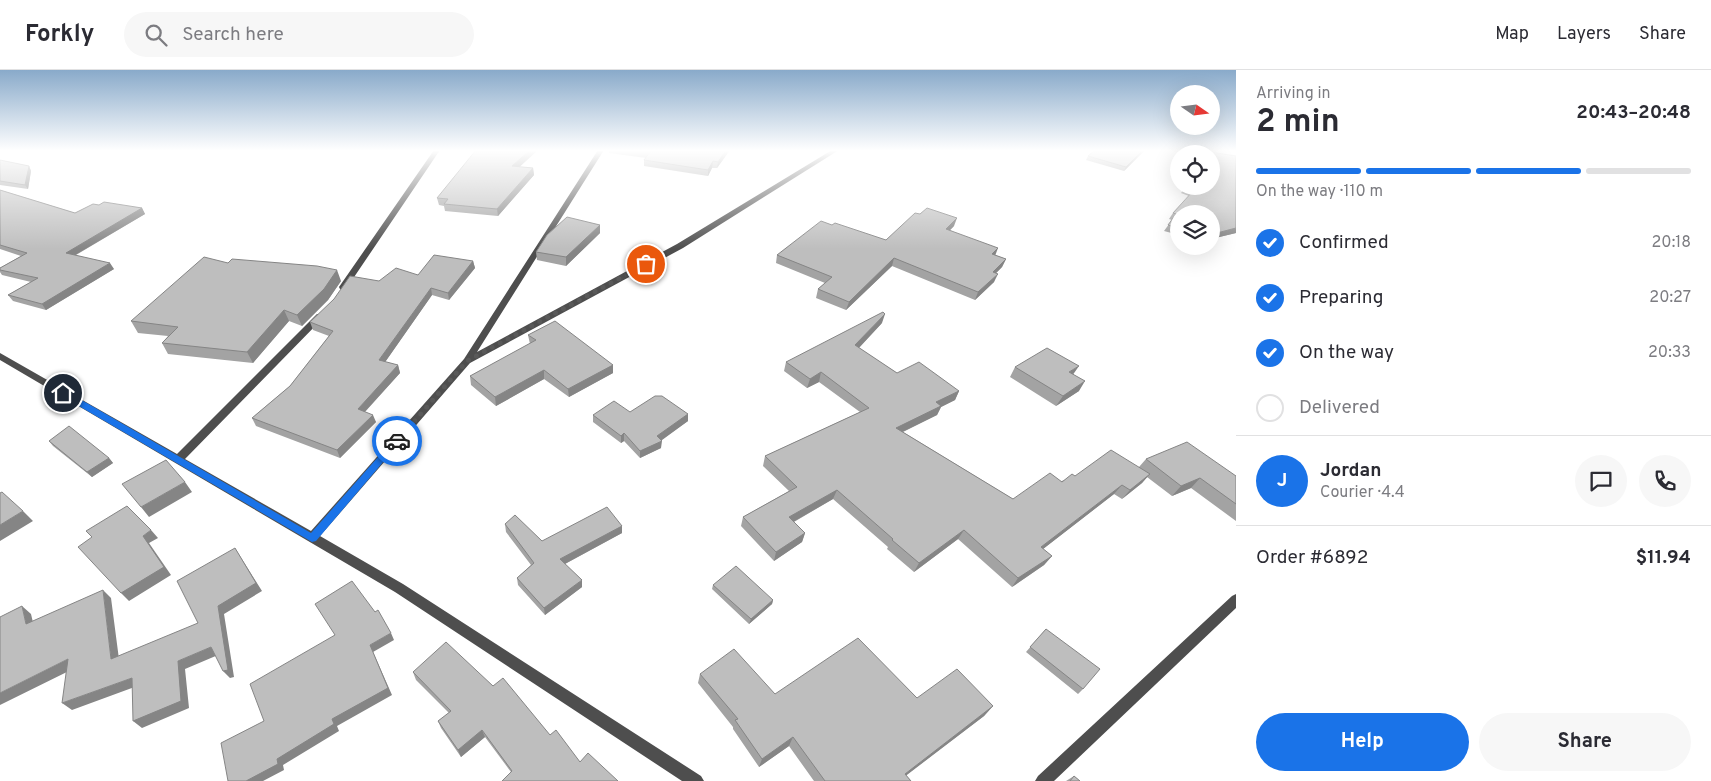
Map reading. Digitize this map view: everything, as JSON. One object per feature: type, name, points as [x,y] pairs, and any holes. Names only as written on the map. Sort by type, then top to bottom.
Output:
[{"type":"street","points":[[338,295],[414,183]]},
{"type":"street","points":[[312,538],[467,361],[580,183]]},
{"type":"street","points":[[467,361],[680,246],[782,183]]},
{"type":"street","points":[[178,460],[326,310]]},
{"type":"street","points":[[0,356],[399,588],[696,781]]},
{"type":"street","points":[[1043,781],[1236,600]]},
{"type":"building","points":[[449,183],[520,183],[497,209],[444,204],[448,199],[437,198]]},
{"type":"building","points":[[1220,183],[1236,183],[1236,228],[1220,232],[1220,205],[1180,205],[1189,195],[1220,195]]},
{"type":"building","points":[[0,190],[75,213],[93,204],[99,205],[104,202],[142,208],[66,253],[110,263],[42,304],[8,295],[38,278],[0,270],[0,268],[27,253],[0,245]]},
{"type":"building","points":[[927,208],[957,218],[946,229],[998,248],[992,254],[1006,259],[993,272],[998,274],[978,292],[894,258],[849,302],[818,289],[832,277],[777,255],[821,221],[832,225],[835,223],[886,240],[915,213],[920,214]]},
{"type":"building","points":[[567,217],[600,225],[566,257],[536,252],[547,235]]},
{"type":"building","points":[[434,255],[473,261],[448,293],[431,288],[379,360],[398,365],[358,409],[373,415],[337,450],[252,418],[290,386],[333,331],[310,322],[334,299],[350,276],[379,281],[396,268],[418,275]]},
{"type":"building","points":[[204,257],[228,263],[232,259],[317,266],[337,270],[324,289],[297,315],[284,310],[247,352],[162,343],[178,327],[131,321]]},
{"type":"building","points":[[883,312],[885,314],[855,345],[897,373],[919,362],[959,391],[936,402],[941,406],[896,428],[1013,499],[1050,473],[1062,482],[1072,474],[1075,476],[1111,450],[1150,474],[1130,490],[1122,485],[1041,547],[1052,556],[1018,578],[964,530],[919,563],[837,490],[789,517],[805,533],[776,552],[743,517],[797,487],[765,456],[869,408],[821,372],[810,379],[786,362]]},
{"type":"building","points":[[555,321],[613,365],[568,389],[544,370],[495,397],[470,376],[536,340],[528,335]]},
{"type":"building","points":[[1047,348],[1079,366],[1069,372],[1085,381],[1063,396],[1015,367]]},
{"type":"building","points":[[655,396],[662,396],[688,414],[657,436],[662,441],[640,451],[624,433],[621,436],[593,415],[614,401],[630,412]]},
{"type":"building","points":[[69,426],[109,458],[87,472],[49,441]]},
{"type":"building","points":[[1187,442],[1236,476],[1236,504],[1200,478],[1181,486],[1146,459]]},
{"type":"building","points":[[166,460],[185,482],[141,507],[122,484]]},
{"type":"building","points":[[2,492],[23,511],[0,525],[0,493]]},
{"type":"building","points":[[127,506],[151,530],[143,536],[164,567],[121,593],[78,547],[92,537],[86,531]]},
{"type":"building","points":[[607,507],[622,526],[560,559],[582,580],[544,608],[517,578],[534,563],[505,524],[515,515],[542,541]]},
{"type":"building","points":[[235,548],[256,583],[218,606],[228,670],[223,671],[211,647],[178,661],[181,701],[133,721],[132,678],[62,703],[68,659],[0,693],[0,617],[22,606],[26,624],[103,590],[111,659],[198,623],[177,581]]},
{"type":"building","points":[[736,566],[773,600],[751,619],[713,585]]},
{"type":"building","points":[[352,581],[375,612],[378,610],[391,633],[370,645],[388,688],[332,719],[334,724],[277,759],[278,764],[246,781],[228,781],[221,743],[264,721],[250,684],[335,635],[315,604]]},
{"type":"building","points":[[1046,629],[1100,669],[1083,689],[1030,647]]},
{"type":"building","points":[[858,638],[917,698],[957,669],[993,706],[905,774],[911,781],[825,781],[793,737],[762,759],[735,720],[738,719],[700,674],[734,649],[775,694]]},
{"type":"building","points":[[446,642],[493,686],[503,678],[550,735],[556,730],[580,762],[588,753],[618,781],[502,781],[512,771],[482,730],[458,750],[438,721],[451,711],[413,672]]},
{"type":"building","points":[[1074,776],[1080,781],[1070,781]]},
{"type":"way so far","points":[[397,441],[467,361],[528,326],[646,264]]},
{"type":"route","points":[[63,393],[312,538],[397,441]]}]
